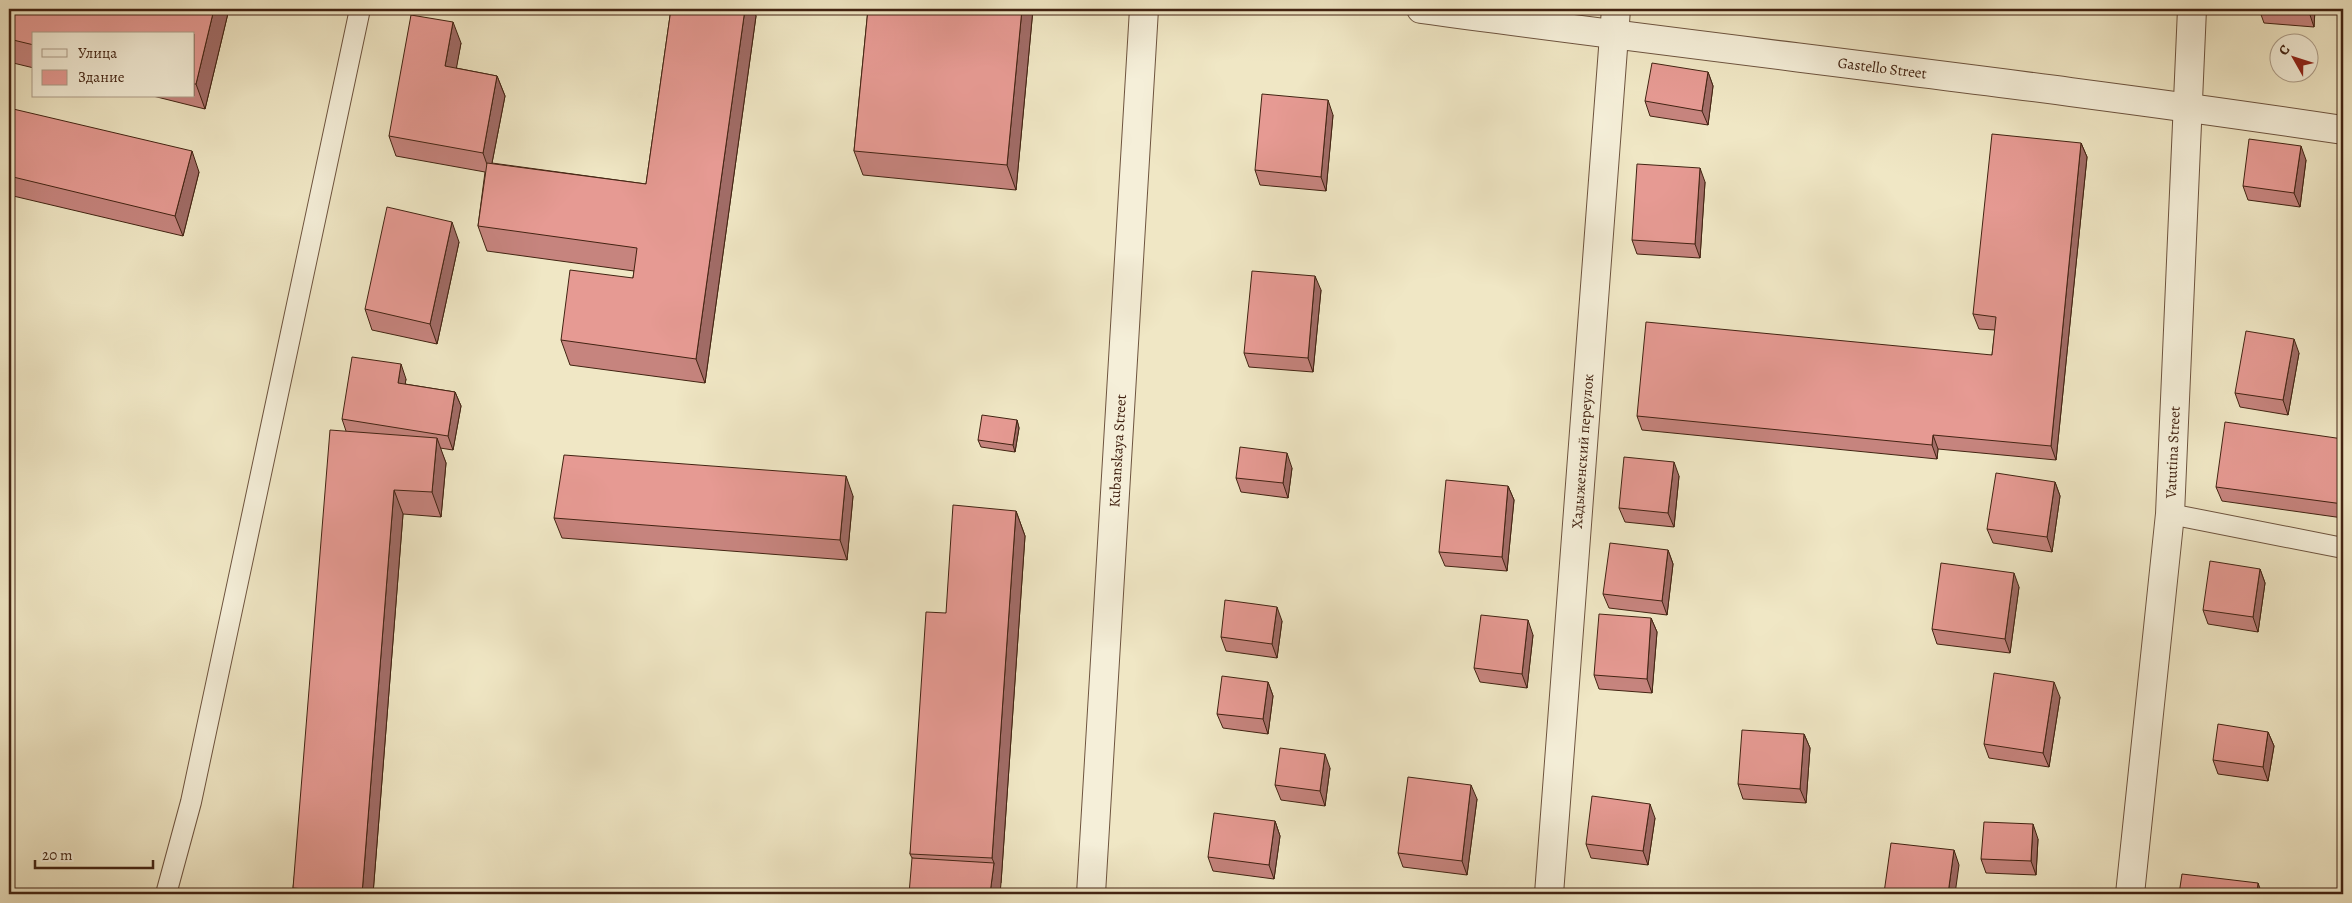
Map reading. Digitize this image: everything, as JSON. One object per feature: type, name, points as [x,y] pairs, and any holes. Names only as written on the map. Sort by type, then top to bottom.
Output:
[{"type":"street","name":"Kubanskaya Street","points":[[1091,894],[1144,9]]},
{"type":"street","name":"Gastello Street","points":[[1421,9],[1615,36],[2187,107],[2343,130]]},
{"type":"street","name":"Хадыженский переулок","points":[[1549,894],[1616,9]]},
{"type":"street","name":"Vatutina Street","points":[[2130,894],[2170,514],[2192,9]]},
{"type":"lane","points":[[166,894],[190,802],[360,9]]},
{"type":"lane","points":[[2170,514],[2343,548]]},
{"type":"building","points":[[9,9],[214,9],[196,84],[195,32],[32,32],[32,45],[9,39]]},
{"type":"building","points":[[671,9],[745,9],[696,359],[561,340],[570,270],[633,278],[637,248],[478,226],[487,163],[646,184]]},
{"type":"building","points":[[868,9],[1022,9],[1007,165],[854,151]]},
{"type":"building","points":[[2261,9],[2309,9],[2309,12]]},
{"type":"building","points":[[411,15],[453,22],[445,66],[497,76],[483,153],[389,136]]},
{"type":"building","points":[[1652,63],[1708,72],[1702,111],[1645,101]]},
{"type":"building","points":[[1262,94],[1328,100],[1321,177],[1255,170]]},
{"type":"building","points":[[9,108],[192,151],[175,216],[9,176]]},
{"type":"building","points":[[1992,134],[2081,143],[2051,446],[1933,435],[1932,445],[1637,416],[1646,322],[1992,355],[1996,317],[1973,314]]},
{"type":"building","points":[[2249,139],[2301,146],[2294,193],[2243,186]]},
{"type":"building","points":[[1637,164],[1700,168],[1695,244],[1632,240]]},
{"type":"building","points":[[387,207],[452,222],[430,324],[365,309]]},
{"type":"building","points":[[1252,271],[1315,276],[1308,358],[1244,353]]},
{"type":"building","points":[[2246,331],[2294,339],[2283,400],[2235,393]]},
{"type":"building","points":[[352,357],[401,364],[398,383],[455,392],[448,436],[342,419]]},
{"type":"building","points":[[982,415],[1017,420],[1013,445],[978,440]]},
{"type":"building","points":[[2225,422],[2343,439],[2343,504],[2216,487]]},
{"type":"building","points":[[330,430],[437,438],[432,492],[394,490],[362,894],[293,888]]},
{"type":"building","points":[[1240,447],[1287,453],[1283,483],[1236,478]]},
{"type":"building","points":[[564,455],[846,476],[840,540],[554,518]]},
{"type":"building","points":[[1624,457],[1674,462],[1668,513],[1619,508]]},
{"type":"building","points":[[1996,473],[2055,482],[2047,537],[1987,529]]},
{"type":"building","points":[[1446,480],[1508,486],[1502,557],[1439,552]]},
{"type":"building","points":[[953,505],[1016,511],[992,858],[910,854],[926,612],[946,613]]},
{"type":"building","points":[[1610,543],[1668,550],[1662,601],[1603,594]]},
{"type":"building","points":[[2210,561],[2260,569],[2253,617],[2203,610]]},
{"type":"building","points":[[1941,563],[2014,573],[2005,639],[1932,629]]},
{"type":"building","points":[[1225,600],[1277,607],[1272,644],[1221,637]]},
{"type":"building","points":[[1599,614],[1651,618],[1647,679],[1594,675]]},
{"type":"building","points":[[1481,615],[1528,620],[1522,674],[1474,668]]},
{"type":"building","points":[[1994,673],[2054,682],[2043,753],[1984,744]]},
{"type":"building","points":[[1222,676],[1268,682],[1263,719],[1217,714]]},
{"type":"building","points":[[2218,724],[2268,732],[2263,767],[2213,760]]},
{"type":"building","points":[[1742,730],[1804,734],[1800,789],[1738,784]]},
{"type":"building","points":[[1280,748],[1325,754],[1320,791],[1275,785]]},
{"type":"building","points":[[1408,777],[1471,785],[1462,861],[1398,853]]},
{"type":"building","points":[[1592,796],[1650,804],[1643,851],[1586,844]]},
{"type":"building","points":[[1214,813],[1275,821],[1269,865],[1208,857]]},
{"type":"building","points":[[1984,822],[2033,824],[2031,861],[1981,859]]},
{"type":"building","points":[[1891,843],[1954,850],[1948,894],[1884,893]]},
{"type":"building","points":[[912,858],[994,863],[990,894],[909,894]]},
{"type":"building","points":[[2182,874],[2258,883],[2257,894],[2179,894]]},
{"type":"building","points":[[1202,890],[1250,894],[1202,894]]}]
